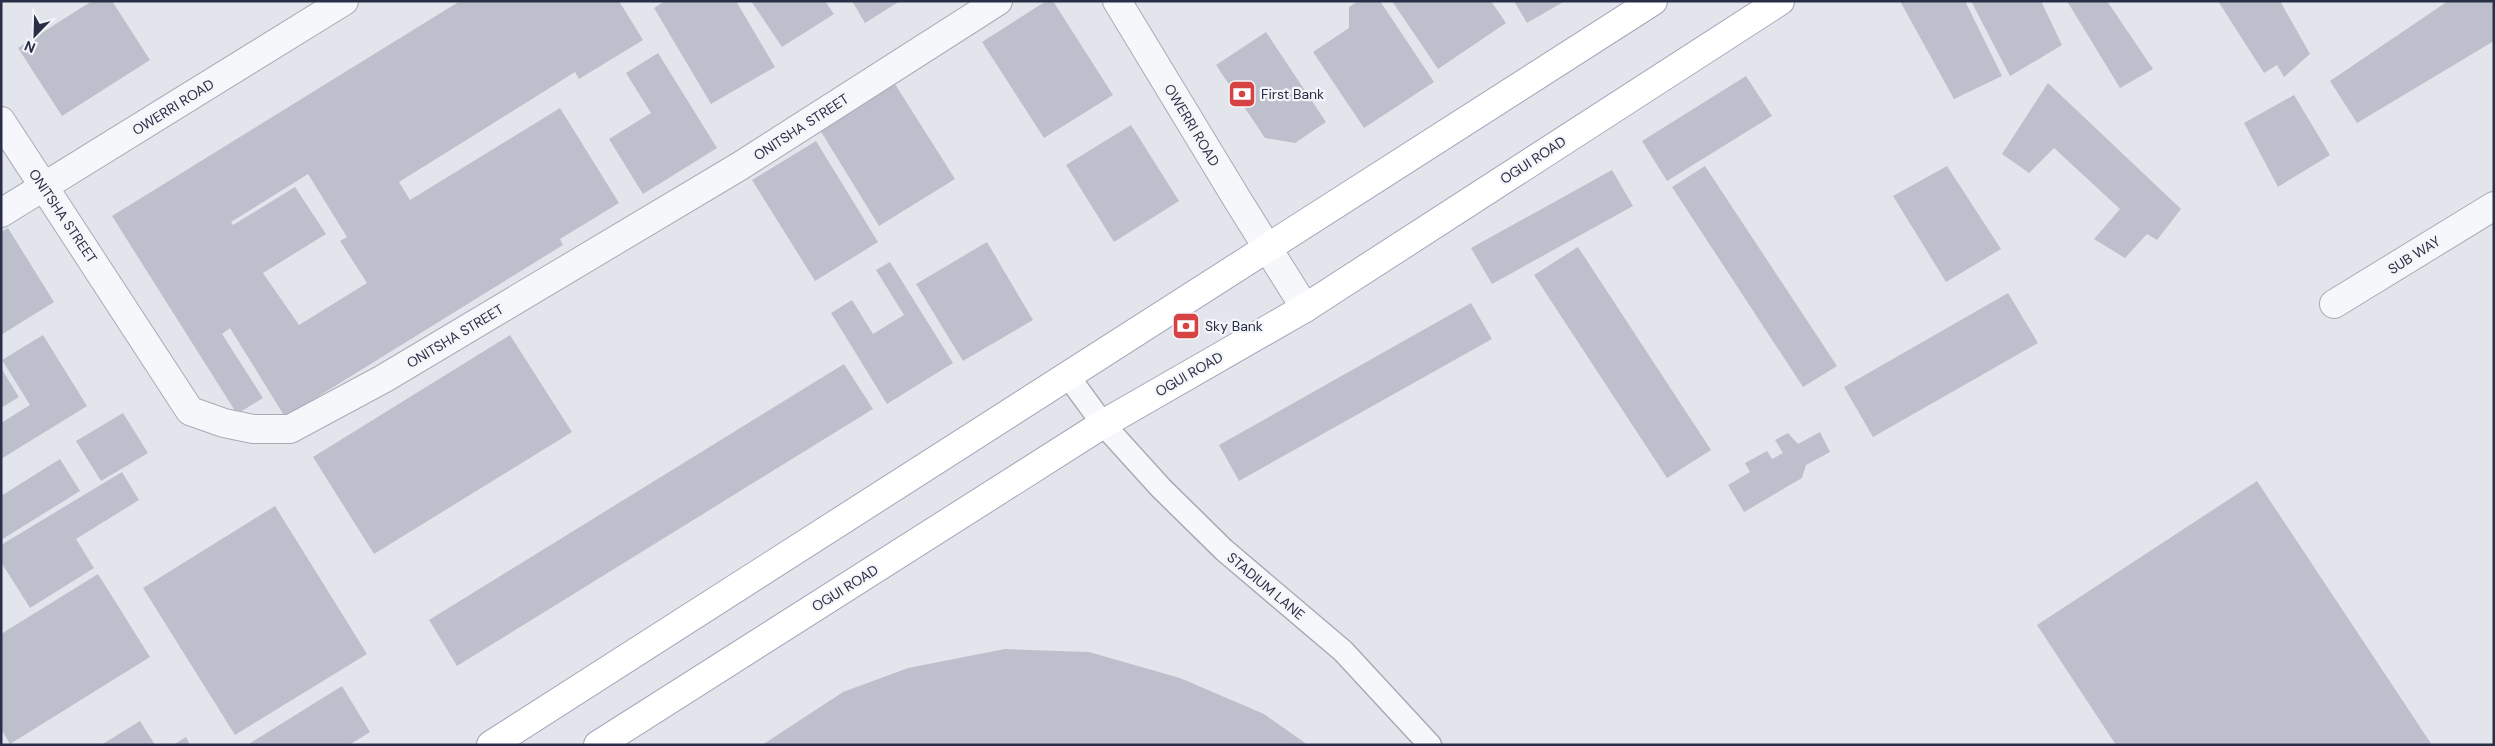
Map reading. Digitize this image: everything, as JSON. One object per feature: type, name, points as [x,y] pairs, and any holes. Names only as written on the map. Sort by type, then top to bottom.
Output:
[{"type":"main road","points":[[491,745],[1652,1]]},
{"type":"main road","name":"OGUI ROAD","points":[[598,745],[1103,424],[1305,308],[1780,1]]},
{"type":"street","name":"OWERRI ROAD","points":[[1,213],[344,1]]},
{"type":"street","name":"ONITSHA STREET","points":[[1,121],[190,411],[224,423],[253,429],[290,429],[383,379],[740,166],[998,1]]},
{"type":"street","name":"OWERRI ROAD","points":[[1117,1],[1236,199],[1269,248],[1305,308]]},
{"type":"street","name":"SUB WAY","points":[[2334,304],[2494,206]]},
{"type":"lane","name":"STADIUM LANE","points":[[1068,376],[1103,424],[1161,488],[1224,550],[1343,651],[1430,745]]},
{"type":"building","points":[[92,1],[112,1],[150,60],[62,116],[18,48]]},
{"type":"building","points":[[460,1],[619,1],[643,40],[579,79],[575,72],[399,182],[410,200],[560,108],[619,203],[560,239],[563,245],[285,417],[230,328],[222,334],[263,398],[237,414],[112,216]],"holes":[[[308,174],[347,237],[340,241],[367,283],[299,325],[263,273],[326,234],[295,187],[233,225],[231,222]]]},
{"type":"building","points":[[665,1],[736,1],[775,67],[711,104],[654,8]]},
{"type":"building","points":[[751,1],[825,1],[834,14],[782,47]]},
{"type":"building","points":[[852,1],[900,1],[865,23]]},
{"type":"building","points":[[1046,1],[1053,1],[1113,95],[1044,138],[982,42]]},
{"type":"building","points":[[1358,1],[1380,1],[1434,82],[1364,128],[1313,52],[1349,28],[1349,7]]},
{"type":"building","points":[[1392,1],[1491,1],[1506,23],[1438,69]]},
{"type":"building","points":[[1514,1],[1565,1],[1527,23]]},
{"type":"building","points":[[1900,1],[1965,1],[2002,76],[1954,99]]},
{"type":"building","points":[[1971,1],[2041,1],[2062,45],[2010,76]]},
{"type":"building","points":[[2067,1],[2107,1],[2153,69],[2120,88]]},
{"type":"building","points":[[2218,1],[2280,1],[2310,54],[2284,77],[2277,65],[2264,73]]},
{"type":"building","points":[[2448,1],[2494,1],[2494,41],[2357,123],[2330,81]]},
{"type":"building","points":[[1266,32],[1326,122],[1295,143],[1265,138],[1216,65]]},
{"type":"building","points":[[658,53],[717,148],[643,194],[609,139],[651,113],[626,73]]},
{"type":"building","points":[[1746,76],[1772,116],[1667,181],[1642,141]]},
{"type":"building","points":[[2048,83],[2181,209],[2157,240],[2147,234],[2125,258],[2094,239],[2120,209],[2054,148],[2029,173],[2002,154]]},
{"type":"building","points":[[895,84],[955,179],[879,226],[820,130]]},
{"type":"building","points":[[2294,95],[2330,155],[2278,187],[2244,123]]},
{"type":"building","points":[[1131,125],[1179,201],[1114,242],[1066,165]]},
{"type":"building","points":[[816,141],[878,242],[815,281],[752,180]]},
{"type":"building","points":[[1705,166],[1837,366],[1803,387],[1672,187]]},
{"type":"building","points":[[1947,166],[2001,249],[1946,282],[1893,196]]},
{"type":"building","points":[[1612,170],[1633,206],[1492,284],[1471,248]]},
{"type":"building","points":[[8,228],[54,302],[1,335],[1,232]]},
{"type":"building","points":[[987,242],[1033,320],[963,361],[916,284]]},
{"type":"building","points":[[1578,247],[1711,450],[1667,478],[1534,275]]},
{"type":"building","points":[[890,262],[953,363],[887,404],[831,313],[852,300],[873,334],[904,315],[876,270]]},
{"type":"building","points":[[2008,293],[2038,343],[1873,437],[1844,387]]},
{"type":"building","points":[[1471,303],[1492,339],[1239,481],[1219,445]]},
{"type":"building","points":[[43,335],[87,406],[1,459],[1,423],[30,405],[2,360]]},
{"type":"building","points":[[510,335],[572,432],[374,554],[313,457]]},
{"type":"building","points":[[844,364],[873,409],[457,666],[429,620]]},
{"type":"building","points":[[1,368],[19,397],[1,408]]},
{"type":"building","points":[[123,413],[148,453],[101,481],[76,441]]},
{"type":"building","points":[[1820,432],[1830,452],[1806,465],[1802,478],[1744,512],[1728,485],[1750,472],[1745,463],[1767,451],[1772,459],[1783,453],[1775,440],[1788,433],[1798,444]]},
{"type":"building","points":[[60,459],[80,491],[1,540],[1,496]]},
{"type":"building","points":[[122,472],[139,500],[76,539],[94,568],[30,608],[1,562],[1,545]]},
{"type":"building","points":[[2257,481],[2432,745],[2116,745],[2037,625]]},
{"type":"building","points":[[275,506],[367,654],[235,735],[143,588]]},
{"type":"building","points":[[98,574],[150,657],[10,744],[1,729],[1,634]]},
{"type":"building","points":[[1005,649],[1089,652],[1180,678],[1264,714],[1308,745],[762,745],[843,692],[908,668]]},
{"type":"building","points":[[342,686],[370,732],[349,745],[247,745]]},
{"type":"building","points":[[140,721],[155,745],[101,745]]},
{"type":"building","points":[[186,737],[190,745],[173,745]]},
{"type":"place","name":"First Bank","points":[[1242,94]]},
{"type":"place","name":"Sky Bank","points":[[1186,326]]}]
